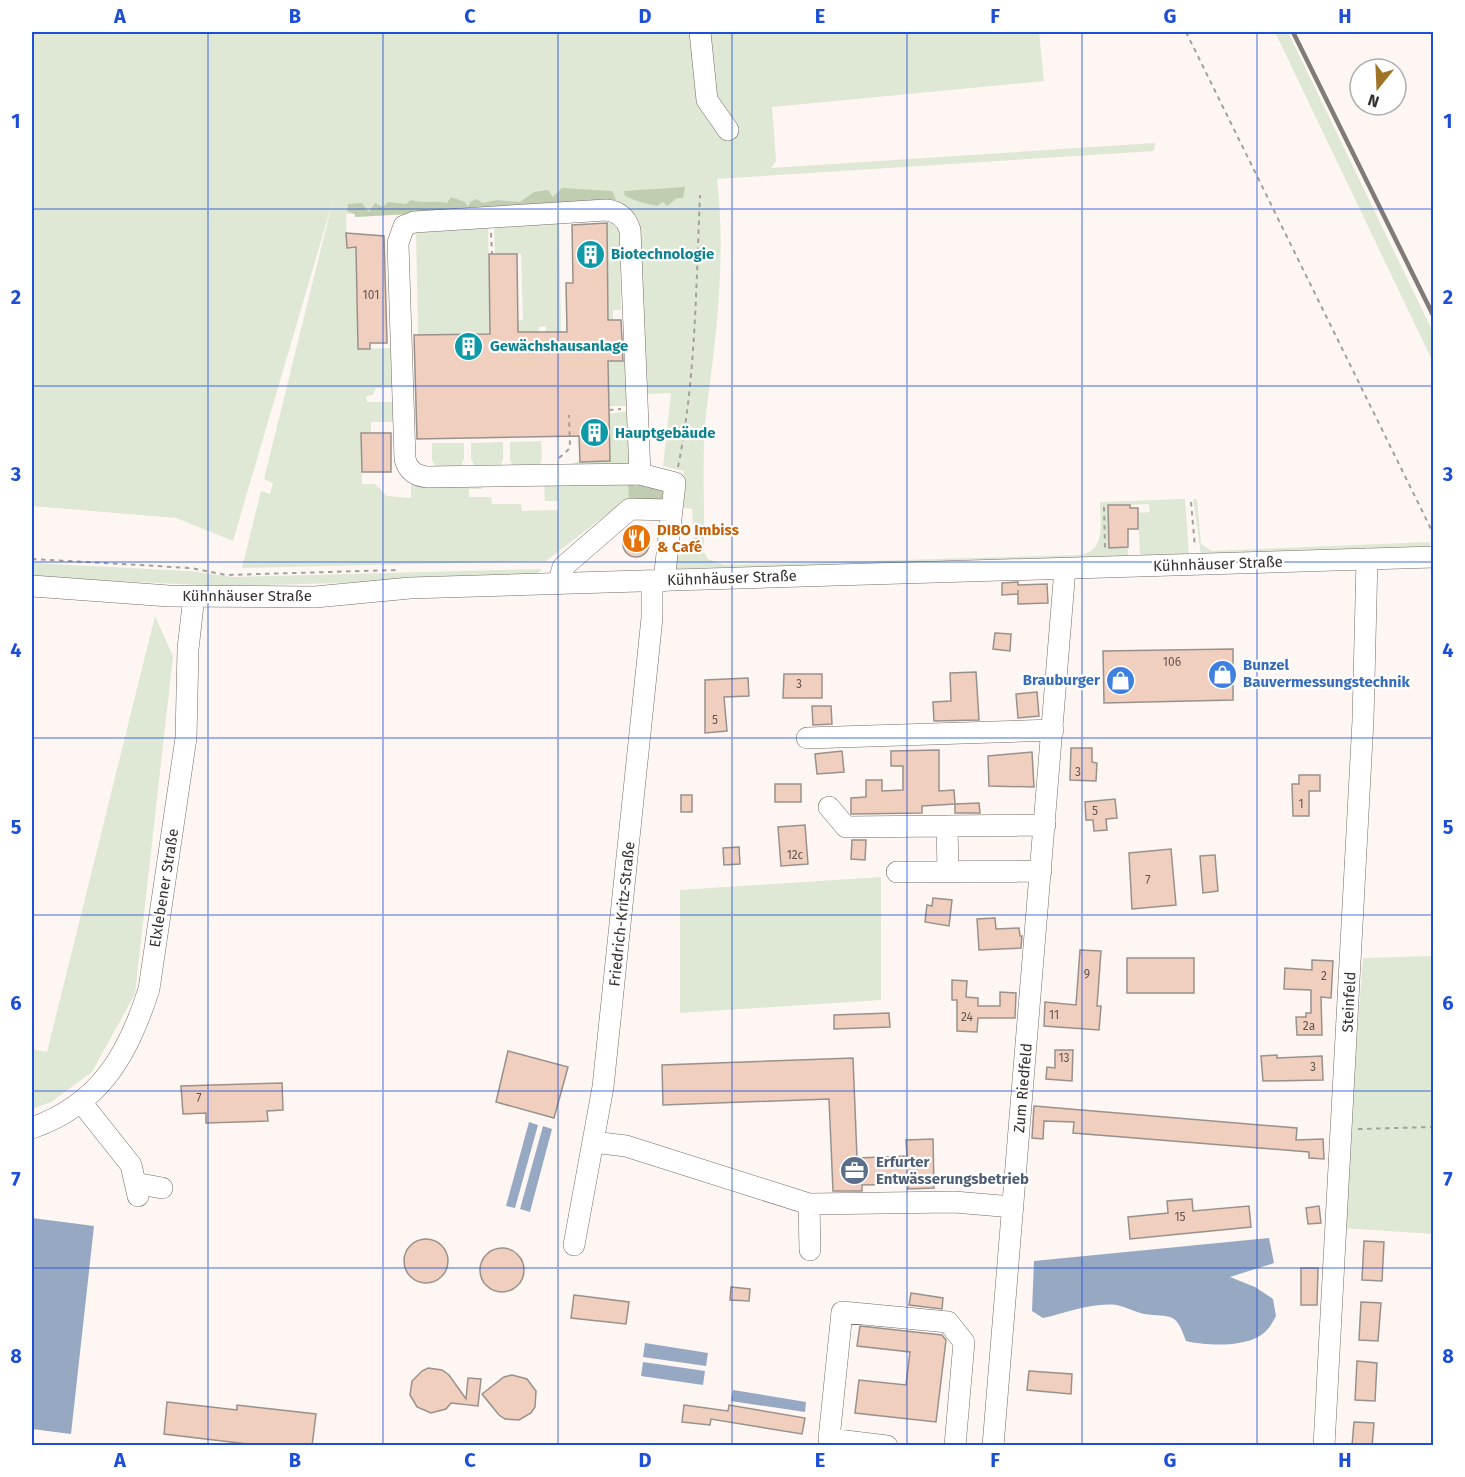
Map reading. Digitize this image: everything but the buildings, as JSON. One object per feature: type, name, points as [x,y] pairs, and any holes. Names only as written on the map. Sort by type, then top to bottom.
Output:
[{"type":"street","points":[[700,32],[707,100],[728,130]]},
{"type":"street","points":[[640,474],[630,230],[625,219],[616,212],[606,210],[414,222],[404,226],[399,243],[405,459],[412,472],[428,477],[640,474],[675,483]]},
{"type":"street","name":"Friedrich-Kritz-Straße","points":[[574,1245],[603,1087],[626,887],[652,618],[675,483]]},
{"type":"street","points":[[558,584],[563,567],[630,510],[670,510]]},
{"type":"street","name":"Kühnhäuser Straße","points":[[32,586],[194,596],[315,597],[369,590],[1434,557]]},
{"type":"street","name":"Steinfeld","points":[[1324,1446],[1343,1130],[1366,652],[1367,559]]},
{"type":"street","name":"Zum Riedfeld","points":[[998,1439],[1013,1207],[1065,569]]},
{"type":"street","name":"Elxlebener Straße","points":[[32,1128],[52,1121],[92,1094],[120,1061],[149,989],[186,738],[188,649],[194,596]]},
{"type":"street","points":[[807,738],[1053,730]]},
{"type":"street","points":[[829,807],[846,827],[1045,825]]},
{"type":"street","points":[[947,826],[948,872]]},
{"type":"street","points":[[897,872],[1041,871]]},
{"type":"street","points":[[81,1102],[130,1165],[136,1190],[162,1188]]},
{"type":"street","points":[[593,1142],[626,1146],[809,1204],[954,1202],[1013,1207]]},
{"type":"street","points":[[809,1204],[810,1250]]},
{"type":"street","points":[[886,1446],[829,1438],[842,1312],[948,1322],[964,1342],[955,1446]]},
{"type":"path","points":[[1186,32],[1434,535]]},
{"type":"path","points":[[675,483],[684,436],[698,269],[700,195]]},
{"type":"path","points":[[609,410],[618,410]]},
{"type":"path","points":[[556,461],[570,448],[569,415]]},
{"type":"path","points":[[1191,502],[1196,557]]},
{"type":"path","points":[[1104,507],[1105,568]]},
{"type":"path","points":[[32,559],[191,568],[226,575],[401,570]]},
{"type":"path","points":[[1343,1130],[1434,1127]]},
{"type":"green space","points":[[32,32],[1039,32],[1044,81],[772,107],[776,161],[771,168],[1155,143],[1154,151],[717,179],[721,236],[717,321],[704,442],[704,552],[708,559],[724,565],[1082,555],[1090,552],[1098,541],[1101,526],[1100,502],[1185,499],[1189,555],[1140,556],[1138,513],[1150,512],[1149,504],[1108,506],[1109,547],[1128,547],[1128,556],[676,569],[673,556],[695,552],[692,509],[678,507],[684,471],[663,466],[671,393],[643,394],[637,228],[605,202],[355,217],[355,214],[346,214],[347,247],[356,248],[358,349],[395,348],[396,388],[376,388],[373,395],[366,396],[367,402],[396,402],[397,422],[371,422],[371,433],[361,433],[362,484],[375,484],[387,496],[411,498],[411,484],[482,483],[482,489],[469,489],[469,497],[491,497],[492,504],[521,504],[522,511],[558,510],[558,501],[545,501],[544,483],[653,483],[654,499],[625,500],[546,561],[242,568],[261,491],[270,494],[273,483],[264,479],[333,200],[233,541],[176,518],[32,506]]},
{"type":"green space","points":[[1275,32],[1288,32],[1433,332],[1433,362]]},
{"type":"green space","points":[[685,187],[683,198],[677,198],[667,206],[663,202],[657,206],[637,201],[625,196],[624,191]]},
{"type":"green space","points":[[562,188],[612,191],[616,199],[612,203],[355,217],[355,214],[347,211],[348,204],[362,203],[369,212],[375,203],[383,207],[388,202],[406,204],[411,200],[447,203],[451,197],[465,202],[468,207],[470,202],[476,199],[483,203],[497,200],[520,202],[534,192],[548,190],[553,197]]},
{"type":"green space","points":[[559,219],[561,332],[546,332],[546,326],[539,327],[539,332],[518,332],[518,321],[523,320],[521,254],[495,254],[494,223]]},
{"type":"green space","points":[[606,222],[613,223],[620,232],[621,310],[613,310],[613,320],[608,321]]},
{"type":"green space","points":[[488,224],[490,334],[418,335],[416,229]]},
{"type":"green space","points":[[629,361],[628,406],[609,406],[570,362]]},
{"type":"green space","points":[[629,411],[633,466],[561,467],[580,461],[610,461],[609,414]]},
{"type":"green space","points":[[541,441],[542,458],[538,470],[514,470],[510,459],[510,442]]},
{"type":"green space","points":[[503,442],[503,459],[499,470],[477,470],[471,459],[471,443]]},
{"type":"green space","points":[[432,443],[464,443],[464,458],[460,470],[437,470],[432,460]]},
{"type":"green space","points":[[634,482],[635,487],[641,483],[656,483],[666,495],[665,499],[629,499],[628,483]]},
{"type":"green space","points":[[1193,499],[1197,499],[1201,544],[1212,551],[1430,542],[1429,549],[1201,555]]},
{"type":"green space","points":[[32,563],[189,571],[232,577],[542,569],[534,578],[221,586],[32,577]]},
{"type":"green space","points":[[155,616],[173,656],[135,994],[92,1072],[51,1102],[32,1109],[32,1049],[47,1052]]},
{"type":"green space","points":[[881,877],[881,1000],[680,1013],[680,890]]},
{"type":"green space","points":[[1433,956],[1433,1234],[1342,1228],[1363,958]]},
{"type":"water","points":[[529,1122],[538,1125],[515,1208],[506,1206]]},
{"type":"water","points":[[543,1126],[552,1129],[530,1212],[520,1209]]},
{"type":"water","points":[[32,1218],[94,1226],[71,1434],[32,1429]]},
{"type":"water","points":[[1269,1238],[1274,1263],[1230,1277],[1255,1287],[1273,1299],[1276,1316],[1265,1332],[1248,1341],[1216,1345],[1186,1341],[1179,1324],[1171,1317],[1144,1314],[1117,1305],[1089,1306],[1043,1318],[1032,1311],[1034,1261]]},
{"type":"water","points":[[645,1343],[708,1353],[706,1366],[643,1357]]},
{"type":"water","points":[[643,1362],[705,1371],[703,1385],[641,1376]]},
{"type":"water","points":[[733,1390],[806,1402],[805,1412],[731,1401]]},
{"type":"railway","points":[[1293,32],[1434,317]]},
{"type":"place","name":"Biotechnologie","points":[[590,254]]},
{"type":"place","name":"Gewächshausanlage","points":[[469,346]]},
{"type":"place","name":"Hauptgebäude","points":[[594,433]]},
{"type":"place","name":"DIBO Imbiss & Café","points":[[636,539]]},
{"type":"place","name":"Bunzel Bauvermessungstechnik","points":[[1222,674]]},
{"type":"place","name":"Brauburger","points":[[1121,680]]},
{"type":"place","name":"Erfurter Entwässerungsbetrieb","points":[[855,1171]]}]
